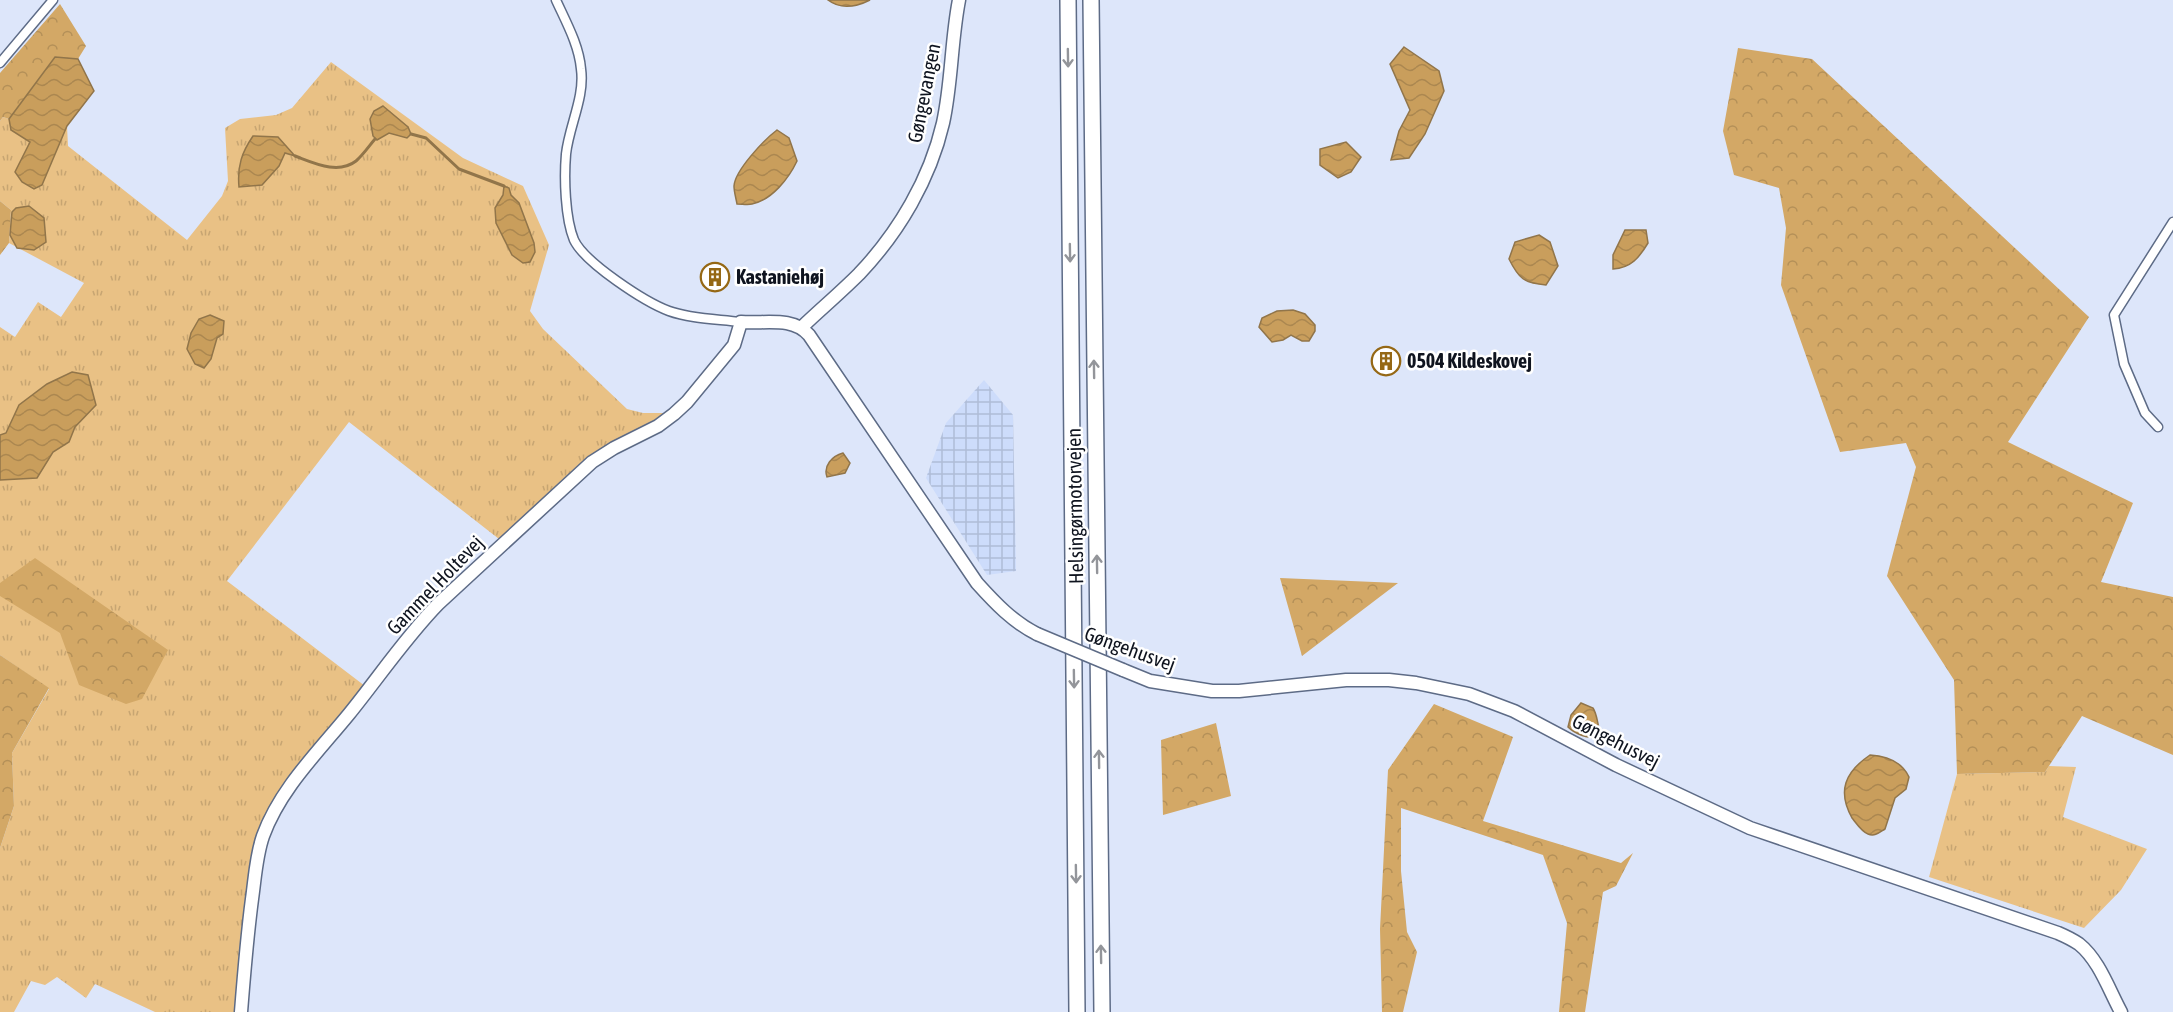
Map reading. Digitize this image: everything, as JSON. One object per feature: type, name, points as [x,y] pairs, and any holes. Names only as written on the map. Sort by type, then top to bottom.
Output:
[{"type":"highway","name":"Helsingørmotorvejen","points":[[1068,0],[1077,1012]]},
{"type":"highway","name":"Helsingørmotorvejen","points":[[1091,0],[1102,1012]]},
{"type":"street","points":[[0,63],[53,0]]},
{"type":"street","points":[[556,0],[577,49],[582,69],[581,89],[568,137],[566,160],[567,205],[574,240],[585,255],[598,267],[651,302],[670,311],[741,322],[788,322],[802,327]]},
{"type":"street","name":"Gøngevangen","points":[[802,327],[859,273],[884,245],[906,212],[925,177],[943,123],[959,0]]},
{"type":"street","points":[[2158,427],[2145,413],[2124,364],[2114,315],[2173,222]]},
{"type":"street","name":"Gammel Holtevej","points":[[241,1012],[244,961],[258,856],[263,835],[277,808],[309,760],[349,715],[422,620],[592,462],[658,426],[687,402],[734,345],[741,322]]},
{"type":"street","name":"Gøngehusvej","points":[[802,327],[976,583],[997,606],[1037,634],[1150,681],[1212,691],[1239,692],[1346,680],[1389,680],[1437,687],[1491,701],[1616,765],[1750,828],[2058,933],[2078,944],[2088,954],[2097,966],[2121,1012]]},
{"type":"shaded area","points":[[984,380],[1013,415],[1016,571],[987,575],[926,478],[946,423]]},
{"type":"green space","points":[[60,4],[86,46],[78,59],[55,58],[9,119],[3,117],[0,121],[0,73]]},
{"type":"green space","points":[[1738,48],[1812,59],[2089,317],[2008,442],[2133,503],[2101,582],[2173,597],[2173,755],[2082,716],[2045,772],[1957,774],[1954,680],[1887,576],[1916,467],[1906,443],[1840,452],[1781,285],[1786,228],[1779,188],[1734,175],[1723,131]]},
{"type":"green space","points":[[55,57],[78,59],[94,91],[67,126],[68,146],[187,240],[222,196],[228,181],[225,128],[240,119],[276,115],[292,108],[331,62],[463,158],[523,186],[549,245],[530,311],[543,329],[627,409],[643,413],[666,413],[655,422],[612,442],[591,457],[499,539],[349,422],[227,581],[365,686],[300,764],[253,854],[234,1012],[155,1012],[95,984],[86,998],[57,977],[45,985],[31,981],[14,1012],[0,1012],[0,848],[14,806],[12,753],[49,689],[0,655],[0,327],[15,337],[38,302],[61,317],[84,283],[9,243],[11,210],[0,201],[0,121],[3,117],[9,119]]},
{"type":"green space","points":[[0,201],[11,210],[9,243],[0,255]]},
{"type":"green space","points":[[35,558],[168,650],[142,699],[126,704],[79,685],[60,633],[0,596],[0,583]]},
{"type":"green space","points":[[1280,578],[1398,583],[1302,656]]},
{"type":"green space","points":[[0,655],[49,688],[12,753],[14,806],[0,848]]},
{"type":"green space","points":[[1434,704],[1513,737],[1483,821],[1621,863],[1633,853],[1616,886],[1603,892],[1585,1012],[1559,1012],[1567,923],[1543,855],[1401,808],[1401,871],[1407,932],[1417,952],[1403,1012],[1382,1012],[1380,929],[1388,770]]},
{"type":"green space","points":[[1216,723],[1231,796],[1163,815],[1161,740]]},
{"type":"green space","points":[[2049,766],[2076,767],[2063,817],[2147,849],[2121,890],[2084,928],[1929,877],[1957,774],[2045,772]]},
{"type":"water","points":[[828,0],[870,0],[843,6]]},
{"type":"water","points":[[1404,47],[1439,71],[1444,91],[1425,134],[1409,158],[1391,160],[1399,131],[1410,110],[1390,64]]},
{"type":"water","points":[[55,57],[78,59],[94,91],[67,126],[42,185],[34,189],[22,182],[15,172],[30,142],[11,130],[9,119]]},
{"type":"water","points":[[383,106],[408,127],[411,134],[407,138],[389,133],[377,140],[373,136],[370,119],[374,111]]},
{"type":"water","points":[[777,130],[789,138],[797,161],[794,168],[785,181],[766,198],[752,204],[737,204],[734,186],[739,172],[758,147]]},
{"type":"water","points":[[253,136],[278,137],[295,156],[285,153],[279,166],[262,185],[239,187],[241,160]]},
{"type":"water","points":[[1346,142],[1361,157],[1351,172],[1338,178],[1320,165],[1320,149]]},
{"type":"water","points":[[504,186],[509,188],[511,195],[519,203],[534,243],[535,252],[530,262],[523,263],[512,255],[496,223],[495,208],[503,195]]},
{"type":"water","points":[[29,206],[44,218],[46,242],[34,250],[17,248],[10,235],[12,212],[16,208]]},
{"type":"water","points":[[1625,230],[1646,230],[1648,243],[1634,261],[1625,267],[1613,269],[1613,255]]},
{"type":"water","points":[[1539,235],[1550,242],[1558,266],[1546,285],[1523,279],[1509,259],[1515,242]]},
{"type":"water","points":[[1293,310],[1305,314],[1315,325],[1315,331],[1309,341],[1302,341],[1291,335],[1283,340],[1272,342],[1259,327],[1262,318],[1277,311]]},
{"type":"water","points":[[210,315],[224,321],[223,334],[217,338],[211,359],[204,368],[195,364],[187,349],[191,333],[199,319]]},
{"type":"water","points":[[72,372],[88,375],[96,405],[75,427],[69,442],[53,452],[37,478],[0,480],[0,435],[6,433],[19,405],[47,384]]},
{"type":"water","points":[[843,453],[850,463],[845,473],[827,477],[826,469],[829,462],[835,456]]},
{"type":"water","points":[[1581,703],[1593,708],[1601,734],[1600,738],[1583,736],[1568,727],[1571,715]]},
{"type":"water","points":[[1870,755],[1893,761],[1902,767],[1909,777],[1906,789],[1895,798],[1885,829],[1873,835],[1859,827],[1852,818],[1845,799],[1849,775],[1861,761]]},
{"type":"waterway","points":[[411,134],[426,138],[459,169],[504,186]]},
{"type":"waterway","points":[[295,156],[326,166],[342,167],[356,161],[375,139]]},
{"type":"place","name":"Kastaniehøj","points":[[715,277]]},
{"type":"place","name":"0504 Kildeskovej","points":[[1386,361]]}]
